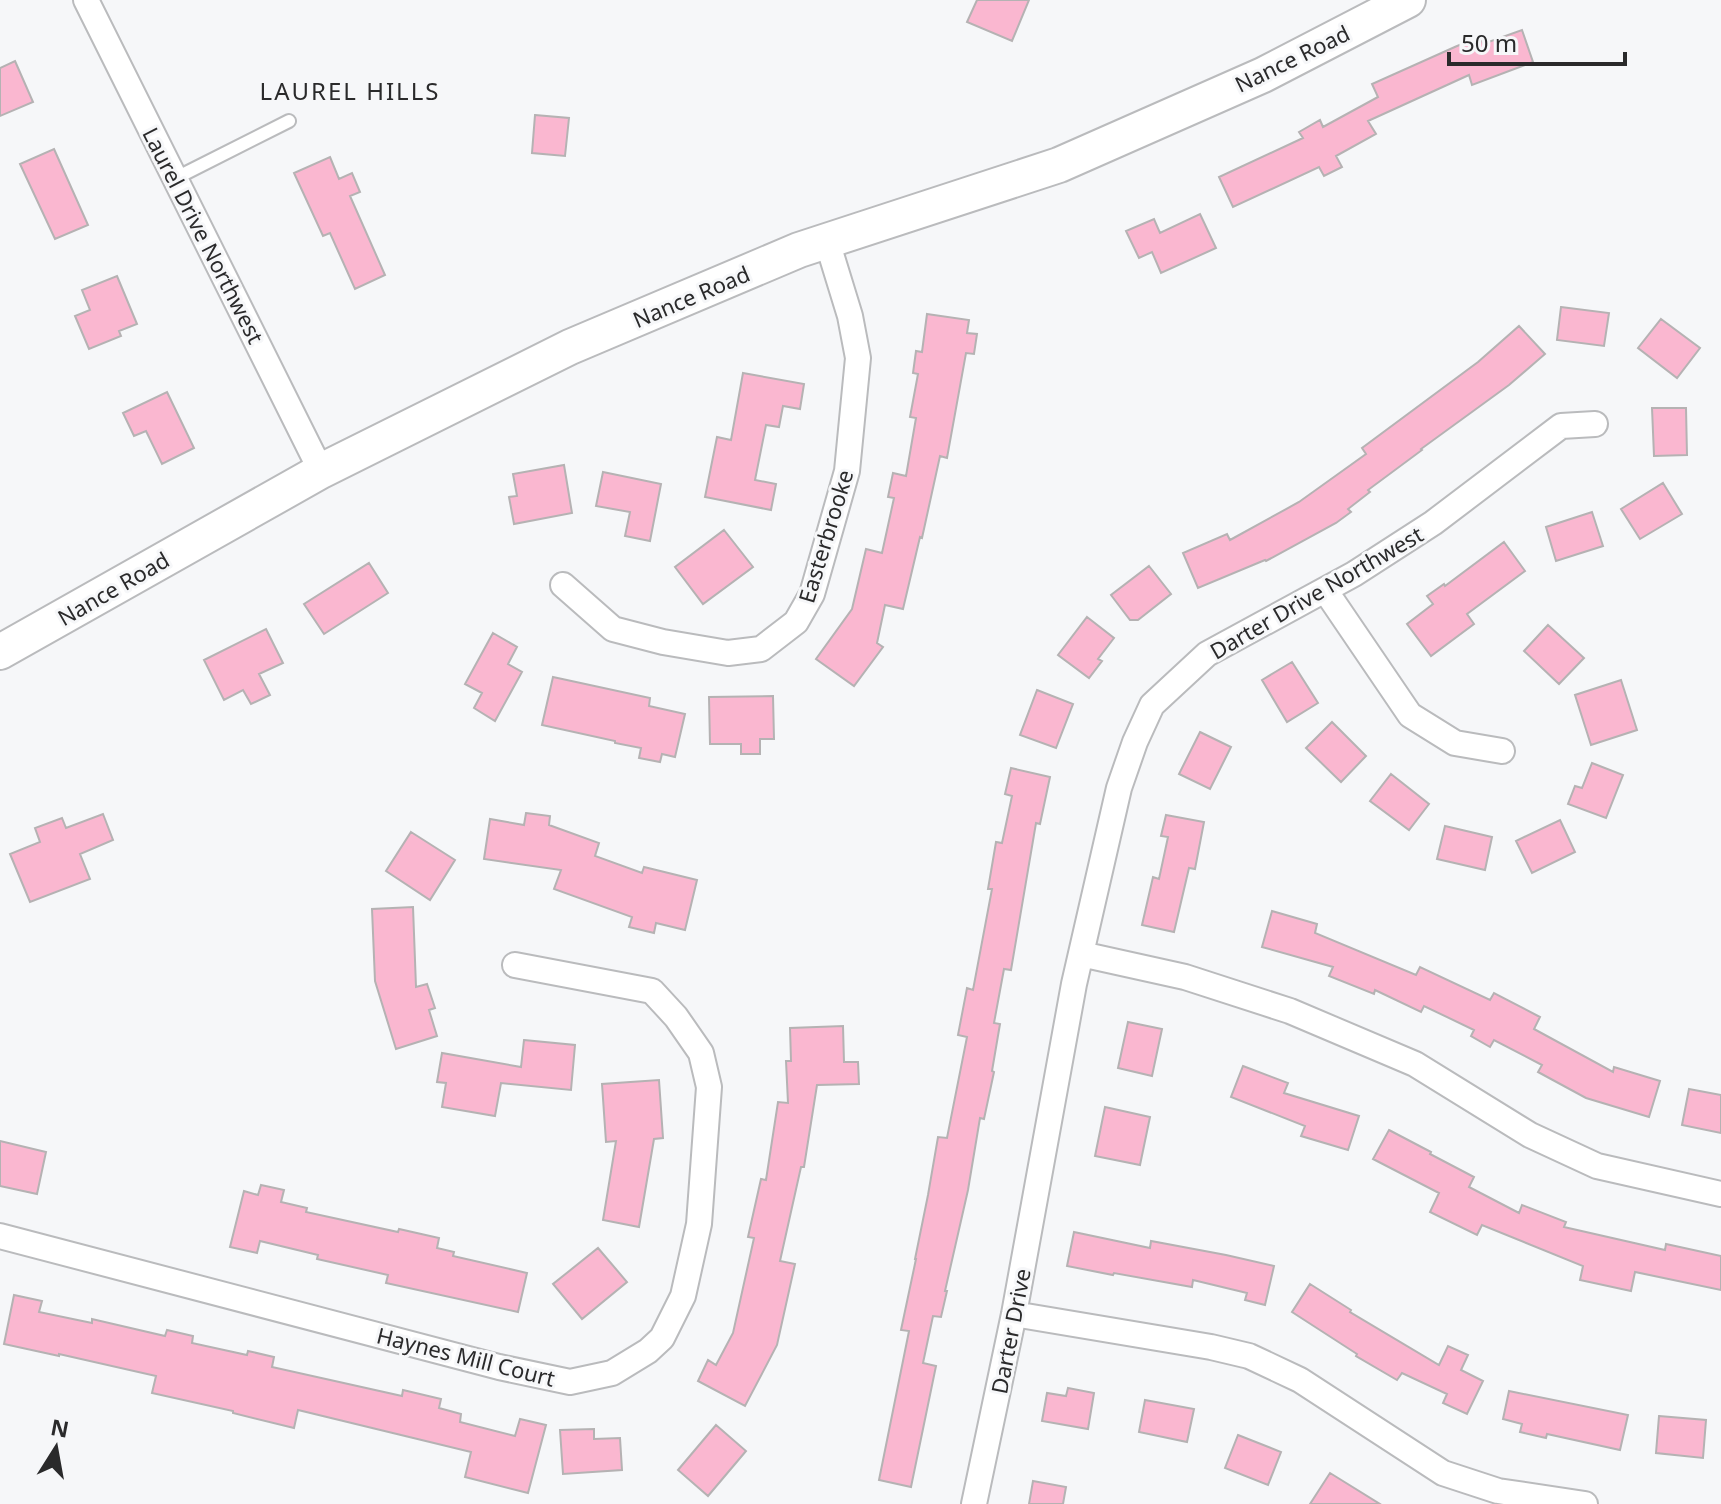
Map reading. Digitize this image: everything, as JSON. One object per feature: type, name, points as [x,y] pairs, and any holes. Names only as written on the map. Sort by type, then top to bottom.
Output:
[{"type":"street","name":"Laurel Drive Northwest","points":[[86,0],[321,471]]},
{"type":"street","name":"Nance Road","points":[[0,652],[321,471],[570,347],[799,250],[1059,165],[1263,75],[1408,0]]},
{"type":"street","name":"Easterbrooke","points":[[563,585],[613,629],[663,642],[728,653],[761,649],[796,622],[812,594],[847,471],[858,358],[850,316],[827,241]]},
{"type":"street","name":"Darter Drive Northwest","points":[[1043,1157],[1081,954],[1119,788],[1152,705],[1207,654],[1354,574],[1433,523],[1561,426],[1595,424]]},
{"type":"street","points":[[1325,590],[1410,715],[1455,743],[1502,751]]},
{"type":"street","points":[[1081,954],[1185,977],[1290,1011],[1415,1064],[1530,1135],[1597,1166],[1721,1194]]},
{"type":"street","name":"Haynes Mill Court","points":[[0,1236],[499,1367],[570,1382],[612,1373],[648,1351],[662,1338],[683,1296],[699,1224],[709,1087],[701,1053],[676,1017],[652,991],[515,965]]},
{"type":"street","name":"Darter Drive","points":[[974,1504],[1043,1157]]},
{"type":"street","points":[[1014,1314],[1249,1356],[1300,1380],[1443,1473],[1497,1497],[1585,1504]]},
{"type":"lane","points":[[176,178],[289,121]]},
{"type":"building","points":[[977,0],[1029,0],[1012,41],[967,22]]},
{"type":"building","points":[[1522,30],[1533,62],[1472,85],[1469,75],[1368,121],[1376,134],[1336,156],[1342,167],[1324,176],[1319,167],[1233,207],[1219,177],[1303,138],[1299,132],[1320,120],[1323,127],[1378,97],[1372,84],[1481,37],[1483,44]]},
{"type":"building","points":[[15,61],[33,102],[0,116],[0,68]]},
{"type":"building","points":[[535,115],[569,118],[565,156],[532,153]]},
{"type":"building","points":[[54,149],[88,225],[55,239],[20,164]]},
{"type":"building","points":[[330,157],[339,179],[352,173],[360,192],[350,196],[385,275],[355,289],[330,233],[323,236],[294,173]]},
{"type":"building","points":[[1200,214],[1216,248],[1161,273],[1152,252],[1139,258],[1126,231],[1154,219],[1160,233]]},
{"type":"building","points":[[117,276],[137,324],[119,331],[121,336],[89,349],[75,316],[90,310],[82,290]]},
{"type":"building","points":[[1561,307],[1609,313],[1604,346],[1557,340]]},
{"type":"building","points":[[927,314],[969,320],[967,333],[977,334],[974,354],[966,353],[947,458],[940,456],[903,609],[885,605],[877,643],[883,647],[854,686],[816,659],[852,609],[866,549],[882,553],[894,498],[888,497],[893,473],[906,476],[916,418],[910,417],[918,374],[913,373],[916,351],[922,352]]},
{"type":"building","points":[[1661,319],[1700,348],[1677,378],[1638,348]]},
{"type":"building","points":[[1519,326],[1545,354],[1509,385],[1368,490],[1370,492],[1348,509],[1351,512],[1336,523],[1266,561],[1198,588],[1183,553],[1227,534],[1230,540],[1299,502],[1366,454],[1362,448],[1478,362]]},
{"type":"building","points":[[743,373],[804,384],[800,409],[783,406],[779,427],[766,425],[755,480],[776,484],[771,510],[705,497],[717,437],[731,440]]},
{"type":"building","points":[[167,392],[194,448],[162,464],[146,431],[134,436],[123,413]]},
{"type":"building","points":[[1652,408],[1686,408],[1687,455],[1654,456]]},
{"type":"building","points":[[564,465],[572,513],[514,524],[509,497],[517,496],[513,474]]},
{"type":"building","points":[[603,472],[661,484],[650,541],[625,536],[630,512],[596,506]]},
{"type":"building","points":[[1663,483],[1682,514],[1640,539],[1621,509]]},
{"type":"building","points":[[1592,512],[1603,546],[1556,561],[1546,527]]},
{"type":"building","points":[[724,530],[753,567],[703,604],[675,567]]},
{"type":"building","points":[[1504,542],[1525,571],[1467,614],[1474,624],[1431,656],[1407,624],[1433,604],[1427,596]]},
{"type":"building","points":[[369,563],[388,593],[324,634],[304,604]]},
{"type":"building","points":[[1149,566],[1171,594],[1138,620],[1130,620],[1111,595]]},
{"type":"building","points":[[1087,617],[1114,638],[1098,659],[1102,661],[1089,678],[1058,655]]},
{"type":"building","points":[[1548,625],[1584,658],[1559,684],[1524,651]]},
{"type":"building","points":[[266,629],[283,663],[259,674],[270,695],[251,704],[243,690],[224,700],[204,660]]},
{"type":"building","points":[[493,633],[517,647],[508,664],[522,672],[495,721],[474,708],[482,693],[465,684]]},
{"type":"building","points":[[1292,662],[1318,703],[1287,722],[1262,680]]},
{"type":"building","points":[[553,677],[650,698],[649,706],[685,714],[675,757],[662,754],[660,762],[639,758],[641,748],[542,725]]},
{"type":"building","points":[[1621,680],[1637,730],[1591,745],[1575,695]]},
{"type":"building","points":[[1037,690],[1073,704],[1056,748],[1020,735]]},
{"type":"building","points":[[773,696],[774,739],[760,739],[760,754],[741,754],[741,744],[710,744],[709,697]]},
{"type":"building","points":[[1332,722],[1366,756],[1341,782],[1306,748]]},
{"type":"building","points":[[1200,732],[1231,747],[1210,789],[1179,774]]},
{"type":"building","points":[[1592,763],[1623,775],[1606,818],[1568,804],[1575,786],[1582,788]]},
{"type":"building","points":[[1011,768],[1050,777],[1040,824],[1036,823],[1011,970],[1004,969],[994,1023],[1000,1024],[994,1072],[984,1119],[980,1118],[947,1291],[941,1317],[933,1316],[923,1363],[936,1366],[911,1487],[879,1480],[909,1331],[901,1330],[938,1137],[947,1138],[967,1037],[958,1035],[967,988],[973,990],[992,889],[988,889],[996,842],[1002,843],[1012,796],[1005,794]]},
{"type":"building","points":[[1391,774],[1429,804],[1409,830],[1370,801]]},
{"type":"building","points":[[526,813],[550,816],[549,825],[599,843],[595,856],[642,873],[644,867],[697,880],[685,930],[656,923],[654,933],[629,927],[632,917],[554,889],[561,870],[484,859],[490,819],[524,825]]},
{"type":"building","points":[[103,814],[113,840],[80,854],[90,879],[30,902],[10,854],[40,842],[35,828],[62,818],[66,828]]},
{"type":"building","points":[[1166,815],[1204,822],[1195,869],[1189,868],[1174,932],[1142,925],[1153,877],[1159,879],[1168,837],[1161,836]]},
{"type":"building","points":[[1560,820],[1575,852],[1532,873],[1516,841]]},
{"type":"building","points":[[1445,826],[1492,837],[1485,870],[1437,859]]},
{"type":"building","points":[[411,832],[455,860],[430,900],[386,871]]},
{"type":"building","points":[[413,907],[416,987],[427,984],[435,1008],[429,1010],[437,1036],[396,1049],[375,981],[372,909]]},
{"type":"building","points":[[1272,911],[1317,924],[1315,933],[1416,975],[1420,967],[1490,1000],[1494,993],[1540,1017],[1534,1029],[1613,1072],[1614,1067],[1660,1081],[1649,1117],[1586,1098],[1538,1072],[1542,1065],[1494,1040],[1490,1047],[1471,1036],[1474,1030],[1424,1006],[1421,1012],[1375,990],[1374,994],[1329,976],[1333,967],[1262,947]]},
{"type":"building","points":[[1128,1022],[1162,1029],[1152,1076],[1118,1068]]},
{"type":"building","points":[[843,1026],[844,1062],[858,1062],[859,1084],[817,1085],[804,1167],[801,1167],[780,1261],[795,1264],[777,1345],[745,1406],[698,1381],[708,1360],[716,1365],[733,1333],[754,1238],[748,1237],[761,1179],[766,1180],[778,1102],[788,1103],[786,1061],[791,1061],[790,1028]]},
{"type":"building","points":[[524,1040],[575,1045],[571,1090],[501,1083],[495,1116],[442,1107],[446,1083],[437,1082],[442,1053],[521,1067]]},
{"type":"building","points":[[1243,1066],[1288,1083],[1284,1093],[1359,1116],[1348,1150],[1301,1136],[1305,1126],[1231,1097]]},
{"type":"building","points":[[659,1080],[663,1138],[654,1139],[639,1227],[603,1220],[616,1141],[606,1142],[602,1084]]},
{"type":"building","points":[[1689,1089],[1721,1095],[1721,1133],[1682,1125]]},
{"type":"building","points":[[1105,1107],[1150,1117],[1140,1165],[1095,1156]]},
{"type":"building","points":[[1389,1130],[1474,1177],[1469,1187],[1519,1213],[1522,1205],[1566,1222],[1564,1227],[1665,1250],[1666,1244],[1721,1256],[1721,1290],[1635,1272],[1631,1291],[1580,1280],[1583,1266],[1482,1225],[1477,1235],[1430,1212],[1439,1193],[1373,1159]]},
{"type":"building","points":[[0,1141],[46,1152],[37,1194],[0,1186]]},
{"type":"building","points":[[261,1185],[284,1190],[281,1202],[307,1208],[306,1212],[439,1238],[437,1248],[454,1252],[453,1256],[527,1273],[518,1312],[386,1283],[388,1275],[317,1259],[318,1255],[260,1241],[257,1253],[230,1247],[244,1191],[258,1195]]},
{"type":"building","points":[[1074,1232],[1150,1248],[1151,1241],[1274,1266],[1265,1305],[1245,1300],[1247,1293],[1193,1280],[1192,1287],[1067,1266]]},
{"type":"building","points":[[598,1248],[627,1282],[582,1319],[553,1284]]},
{"type":"building","points":[[1310,1284],[1350,1312],[1439,1365],[1448,1346],[1468,1355],[1461,1370],[1483,1381],[1467,1414],[1443,1403],[1447,1394],[1402,1373],[1397,1380],[1292,1312]]},
{"type":"building","points":[[14,1295],[42,1301],[39,1312],[92,1323],[92,1319],[165,1336],[167,1330],[193,1336],[192,1343],[247,1355],[248,1351],[274,1357],[272,1367],[402,1396],[403,1390],[441,1399],[439,1408],[461,1414],[460,1422],[515,1436],[520,1419],[546,1425],[528,1493],[465,1477],[471,1452],[298,1410],[294,1428],[152,1393],[156,1376],[4,1344]]},
{"type":"building","points":[[1068,1388],[1094,1393],[1088,1429],[1042,1421],[1047,1393],[1066,1396]]},
{"type":"building","points":[[1509,1391],[1628,1415],[1620,1450],[1547,1434],[1546,1438],[1520,1432],[1522,1424],[1503,1419]]},
{"type":"building","points":[[1145,1400],[1194,1409],[1187,1442],[1139,1432]]},
{"type":"building","points":[[1659,1416],[1706,1420],[1703,1458],[1656,1453]]},
{"type":"building","points":[[716,1425],[746,1451],[708,1496],[678,1470]]},
{"type":"building","points":[[594,1429],[594,1439],[620,1438],[622,1470],[563,1474],[560,1430]]},
{"type":"building","points":[[1238,1435],[1281,1452],[1268,1485],[1225,1468]]},
{"type":"building","points":[[1330,1473],[1380,1504],[1310,1504]]},
{"type":"building","points":[[1033,1481],[1066,1487],[1063,1504],[1029,1504]]},
{"type":"district","name":"LAUREL HILLS","points":[[350,90]]}]
